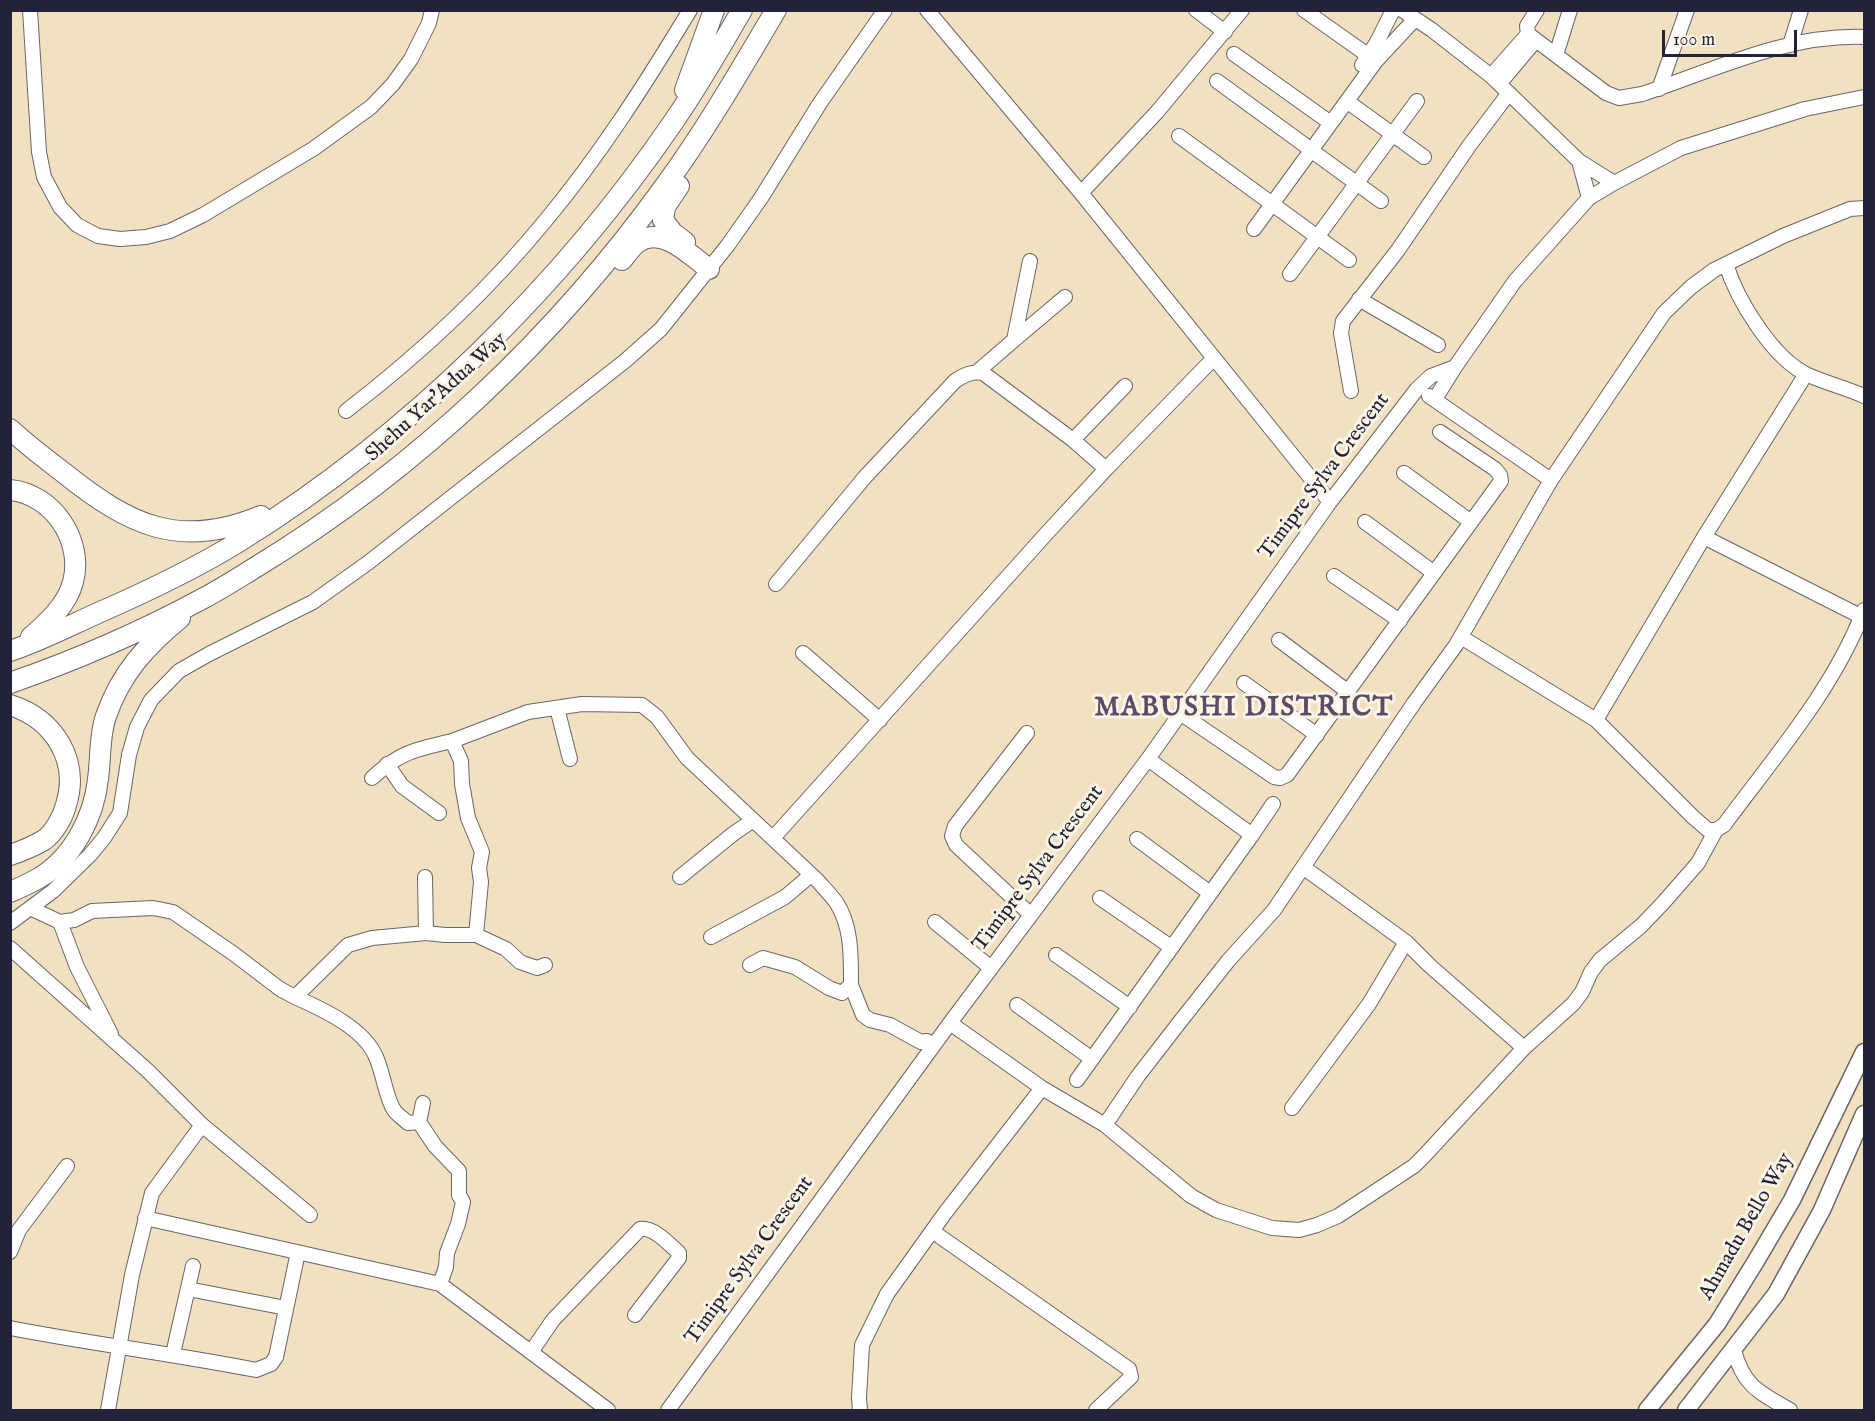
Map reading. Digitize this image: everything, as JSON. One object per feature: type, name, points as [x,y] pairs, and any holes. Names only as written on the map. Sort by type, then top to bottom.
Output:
[{"type":"highway","points":[[674,122],[714,10]]},
{"type":"highway","name":"Shehu Yar'Adua Way","points":[[15,649],[138,596],[240,541],[300,500],[400,424],[502,329],[591,230],[674,122],[742,10]]},
{"type":"highway","name":"Shehu Yar'Adua Way","points":[[10,683],[91,652],[204,598],[298,542],[355,502],[465,411],[548,328],[632,229],[667,183],[711,118],[776,10]]},
{"type":"highway","points":[[711,118],[702,146],[692,167],[665,207],[663,220],[673,233],[712,266]]},
{"type":"highway","points":[[548,328],[585,302],[632,247],[644,239],[656,238],[670,242],[712,266]]},
{"type":"highway","points":[[10,429],[101,502],[145,524],[181,531],[214,530],[239,525],[300,500]]},
{"type":"highway","points":[[10,490],[20,491],[43,501],[59,516],[70,538],[75,559],[73,582],[53,617],[15,649]]},
{"type":"highway","points":[[10,892],[41,877],[60,862],[76,842],[91,812],[98,780],[100,746],[106,717],[116,694],[131,666],[154,640],[204,598]]},
{"type":"highway","points":[[10,705],[38,718],[52,731],[64,748],[70,768],[70,792],[63,815],[46,838],[23,851],[10,855]]},
{"type":"main road","name":"Ahmadu Bello Way","points":[[1647,1410],[1717,1324],[1756,1261],[1792,1200],[1864,1052]]},
{"type":"main road","points":[[1686,1410],[1776,1294],[1822,1210],[1864,1114]]},
{"type":"street","points":[[30,10],[39,152],[44,177],[60,207],[77,225],[98,236],[120,239],[146,237],[170,231],[203,215],[313,149],[361,114],[393,84],[411,59],[429,24],[432,10]]},
{"type":"street","points":[[346,411],[429,344],[511,260],[545,221],[606,140],[690,10]]},
{"type":"street","points":[[10,923],[53,891],[90,855],[120,813],[129,755],[137,727],[151,700],[179,671],[314,602],[369,562],[625,361],[661,329],[712,266],[761,198],[820,104],[885,10]]},
{"type":"street","points":[[927,10],[1081,193],[1330,502]]},
{"type":"street","points":[[1196,10],[1225,32]]},
{"type":"street","points":[[1081,193],[1157,112],[1242,10]]},
{"type":"street","points":[[1304,10],[1372,59]]},
{"type":"street","points":[[1254,229],[1268,205],[1309,148],[1348,102],[1372,59],[1393,10]]},
{"type":"street","points":[[1402,10],[1500,84],[1579,161],[1614,183]]},
{"type":"street","points":[[1537,10],[1527,26],[1532,37],[1606,93],[1619,98],[1659,89],[1776,48],[1838,36],[1864,37]]},
{"type":"street","points":[[1556,55],[1570,10]]},
{"type":"street","points":[[1659,89],[1687,10]]},
{"type":"street","points":[[1790,45],[1801,10]]},
{"type":"street","points":[[1309,148],[1325,119],[1372,59],[1415,19]]},
{"type":"street","points":[[1351,391],[1341,333],[1342,321],[1398,250],[1469,146],[1500,84],[1532,37]]},
{"type":"street","points":[[1234,54],[1325,119]]},
{"type":"street","points":[[1217,81],[1381,201]]},
{"type":"street","points":[[1435,399],[1515,281],[1589,198],[1681,148],[1795,112],[1864,97]]},
{"type":"street","points":[[1290,274],[1417,101]]},
{"type":"street","points":[[1348,102],[1424,157]]},
{"type":"street","points":[[1179,136],[1268,205],[1349,260]]},
{"type":"street","points":[[1579,161],[1589,198]]},
{"type":"street","points":[[1105,1125],[1138,1076],[1179,1023],[1228,961],[1274,910],[1414,702],[1461,637],[1551,480],[1664,313],[1690,287],[1714,270],[1783,236],[1850,209],[1864,208]]},
{"type":"street","points":[[1014,340],[1030,261]]},
{"type":"street","points":[[1726,264],[1737,294],[1772,347],[1806,374],[1864,396]]},
{"type":"street","points":[[977,372],[1065,297]]},
{"type":"street","points":[[1359,299],[1438,345]]},
{"type":"street","points":[[773,838],[1106,469],[1214,358]]},
{"type":"street","name":"Timipre Sylva Crescent","points":[[668,1410],[933,1046],[1148,759],[1330,502],[1417,389],[1431,376],[1455,367]]},
{"type":"street","points":[[776,584],[865,477],[954,381],[966,374],[983,373],[1073,440],[1106,469]]},
{"type":"street","points":[[1596,720],[1704,537],[1806,374]]},
{"type":"street","points":[[1073,440],[1125,386]]},
{"type":"street","points":[[1417,389],[1435,399],[1551,480]]},
{"type":"street","points":[[1180,713],[1274,777],[1280,778],[1287,775],[1501,481],[1495,469],[1440,432]]},
{"type":"street","points":[[1404,473],[1471,522]]},
{"type":"street","points":[[1365,522],[1434,573]]},
{"type":"street","points":[[950,1023],[1042,1088],[1105,1125],[1191,1196],[1216,1210],[1272,1228],[1299,1230],[1338,1215],[1414,1166],[1524,1048],[1573,1004],[1600,960],[1641,926],[1698,862],[1716,830],[1724,825],[1827,685],[1856,634],[1863,614],[1704,537]]},
{"type":"street","points":[[1334,576],[1400,621]]},
{"type":"street","points":[[1461,637],[1596,720],[1693,817],[1708,830],[1716,830]]},
{"type":"street","points":[[1280,640],[1347,691]]},
{"type":"street","points":[[803,653],[880,720]]},
{"type":"street","points":[[1244,683],[1317,735]]},
{"type":"street","points":[[372,778],[404,753],[452,741],[528,712],[582,704],[642,705],[657,717],[687,758],[773,838],[836,902],[844,919],[850,951],[851,985],[863,1016],[890,1025],[921,1042],[927,1041],[933,1046]]},
{"type":"street","points":[[557,708],[570,759]]},
{"type":"street","points":[[1028,733],[954,826],[952,836],[956,845],[1031,915]]},
{"type":"street","points":[[452,741],[461,761],[462,784],[468,818],[482,852],[479,868],[481,882],[476,935]]},
{"type":"street","points":[[1148,759],[1252,835]]},
{"type":"street","points":[[387,764],[402,786],[439,813]]},
{"type":"street","points":[[1077,1080],[1273,804]]},
{"type":"street","points":[[680,877],[752,820]]},
{"type":"street","points":[[1137,839],[1210,893]]},
{"type":"street","points":[[1303,867],[1406,942],[1430,966],[1524,1048]]},
{"type":"street","points":[[711,937],[785,897],[811,875]]},
{"type":"street","points":[[425,877],[426,933]]},
{"type":"street","points":[[1100,898],[1171,947]]},
{"type":"street","points":[[30,908],[60,921],[74,920],[92,911],[153,908],[173,912],[234,954],[280,990],[317,1006],[354,1030],[367,1042],[377,1058],[394,1111],[408,1123],[419,1122]]},
{"type":"street","points":[[60,921],[78,967],[116,1042]]},
{"type":"street","points":[[934,922],[991,968]]},
{"type":"street","points":[[295,997],[348,945],[372,938],[426,933],[476,935],[506,949],[520,962],[537,968],[545,966]]},
{"type":"street","points":[[1292,1108],[1369,1004],[1406,942]]},
{"type":"street","points":[[10,948],[116,1042],[202,1125],[310,1215]]},
{"type":"street","points":[[1056,955],[1130,1007]]},
{"type":"street","points":[[750,965],[763,958],[795,967],[829,988],[842,993],[851,985]]},
{"type":"street","points":[[1017,1005],[1092,1059]]},
{"type":"street","points":[[860,1410],[862,1345],[887,1294],[932,1231],[1042,1088]]},
{"type":"street","points":[[423,1102],[419,1122],[435,1146],[459,1171],[459,1195],[463,1202],[440,1284]]},
{"type":"street","points":[[108,1410],[132,1275],[152,1193],[202,1125]]},
{"type":"street","points":[[10,1252],[19,1230],[67,1166]]},
{"type":"street","points":[[145,1218],[440,1284],[608,1410]]},
{"type":"street","points":[[531,1352],[553,1320],[640,1229],[645,1228],[651,1230],[679,1253],[679,1258],[635,1315]]},
{"type":"street","points":[[932,1231],[1130,1369],[1131,1377],[1096,1410]]},
{"type":"street","points":[[10,1328],[173,1354],[256,1370],[264,1368],[276,1357],[298,1252]]},
{"type":"street","points":[[173,1354],[193,1266]]},
{"type":"street","points":[[188,1289],[286,1308]]},
{"type":"street","points":[[1734,1350],[1739,1368],[1749,1384],[1790,1410]]},
{"type":"district","name":"MABUSHI DISTRICT","points":[[1244,709]]}]
